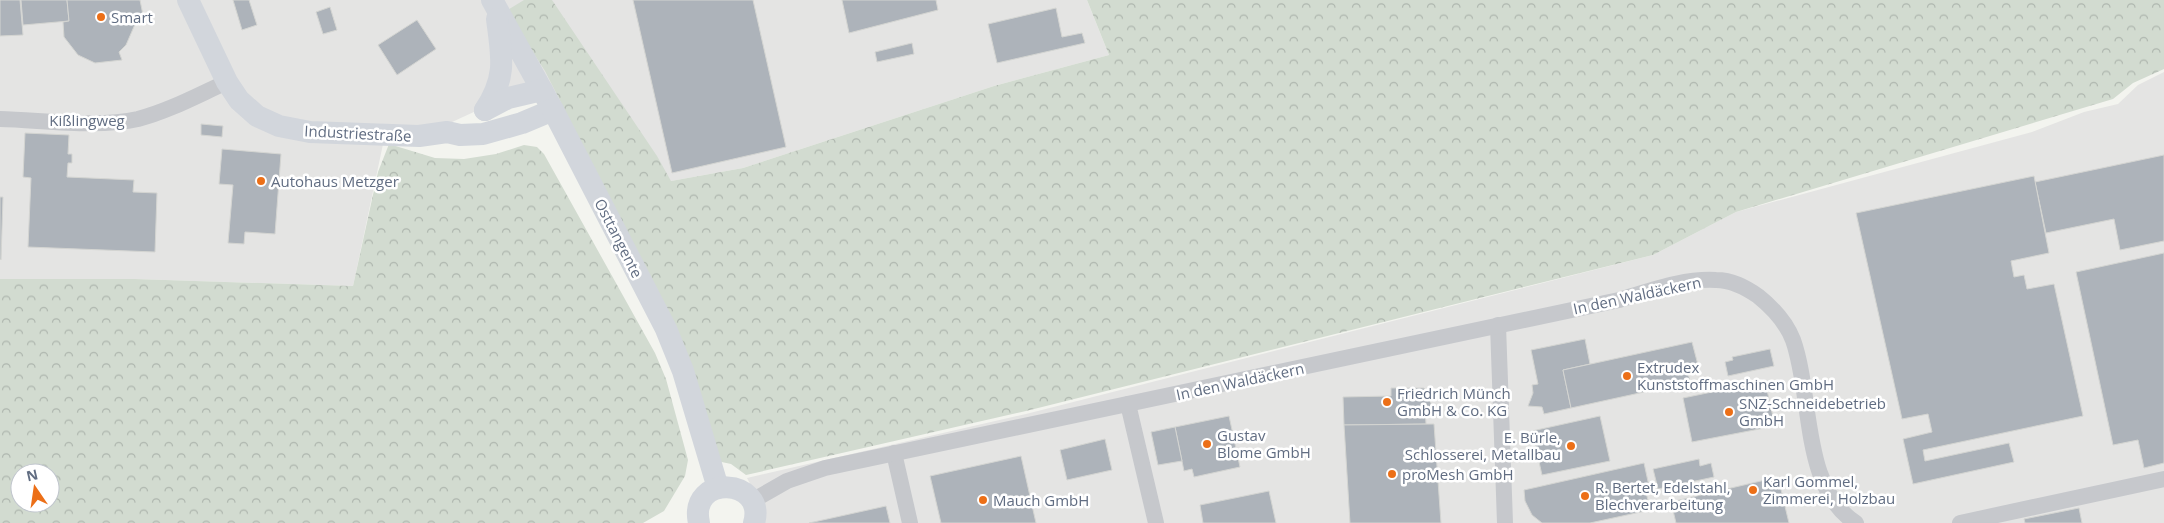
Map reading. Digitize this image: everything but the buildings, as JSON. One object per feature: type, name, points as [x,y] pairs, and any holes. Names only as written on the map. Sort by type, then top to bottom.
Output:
[{"type":"main road","name":"Industriestraße","points":[[188,0],[227,82],[239,100],[256,116],[279,126],[320,133],[419,136],[448,132],[460,135],[484,134],[522,123],[553,110]]},
{"type":"main road","name":"Osttangente","points":[[494,3],[553,110],[666,329],[683,371],[718,488]]},
{"type":"main road","points":[[484,110],[496,94],[501,74],[502,52],[494,3]]},
{"type":"main road","name":"Industriestraße","points":[[448,132],[508,98],[542,90]]},
{"type":"main road","points":[[699,523],[698,508],[709,492],[718,488],[732,487],[741,490],[752,501],[755,510],[754,523]]},
{"type":"street","name":"Kißlingweg","points":[[0,119],[106,123],[136,119],[155,114],[227,82]]},
{"type":"street","name":"In den Waldäckern","points":[[752,501],[787,481],[805,474],[894,453],[1619,300],[1682,284],[1714,279],[1731,282],[1746,288],[1773,309],[1790,334],[1795,347],[1822,480],[1837,507],[1856,523]]},
{"type":"street","points":[[1498,325],[1504,523]]},
{"type":"street","points":[[1128,404],[1156,523]]},
{"type":"street","points":[[894,453],[910,523]]},
{"type":"street","points":[[1960,523],[2164,479]]},
{"type":"shaded area","points":[[0,0],[1087,0],[1109,55],[994,86],[743,168],[671,181],[541,81],[437,129],[386,130],[353,286],[135,279],[0,279]]},
{"type":"shaded area","points":[[2164,72],[2164,523],[759,523],[758,499],[747,478],[1026,414],[1653,255],[1736,212],[2032,132],[2084,112],[2118,104],[2138,85]]},
{"type":"green space","points":[[524,0],[552,0],[657,156],[671,181],[743,168],[994,86],[1109,55],[1087,0],[2164,0],[2164,69],[2133,83],[2113,99],[1736,212],[1653,255],[1026,411],[746,475],[731,464],[717,461],[615,210],[545,71],[506,11]]},
{"type":"green space","points":[[389,144],[435,158],[464,159],[496,154],[524,145],[537,147],[544,154],[655,353],[666,379],[688,460],[685,476],[664,511],[643,523],[0,523],[0,279],[135,279],[353,286],[378,172]]},
{"type":"place","name":"Smart","points":[[101,17]]},
{"type":"place","name":"Autohaus Metzger","points":[[261,181]]},
{"type":"place","name":"Extrudex Kunststoffmaschinen GmbH","points":[[1627,376]]},
{"type":"place","name":"Friedrich Münch GmbH & Co. KG","points":[[1387,402]]},
{"type":"place","name":"SNZ-Schneidebetrieb GmbH","points":[[1729,412]]},
{"type":"place","name":"Gustav Blome GmbH","points":[[1207,444]]},
{"type":"place","name":"E. Bürle, Schlosserei, Metallbau","points":[[1571,446]]},
{"type":"place","name":"proMesh GmbH","points":[[1392,474]]},
{"type":"place","name":"Karl Gommel, Zimmerei, Holzbau","points":[[1753,490]]},
{"type":"place","name":"R. Bertet, Edelstahl, Blechverarbeitung","points":[[1585,496]]},
{"type":"place","name":"Mauch GmbH","points":[[983,500]]}]
